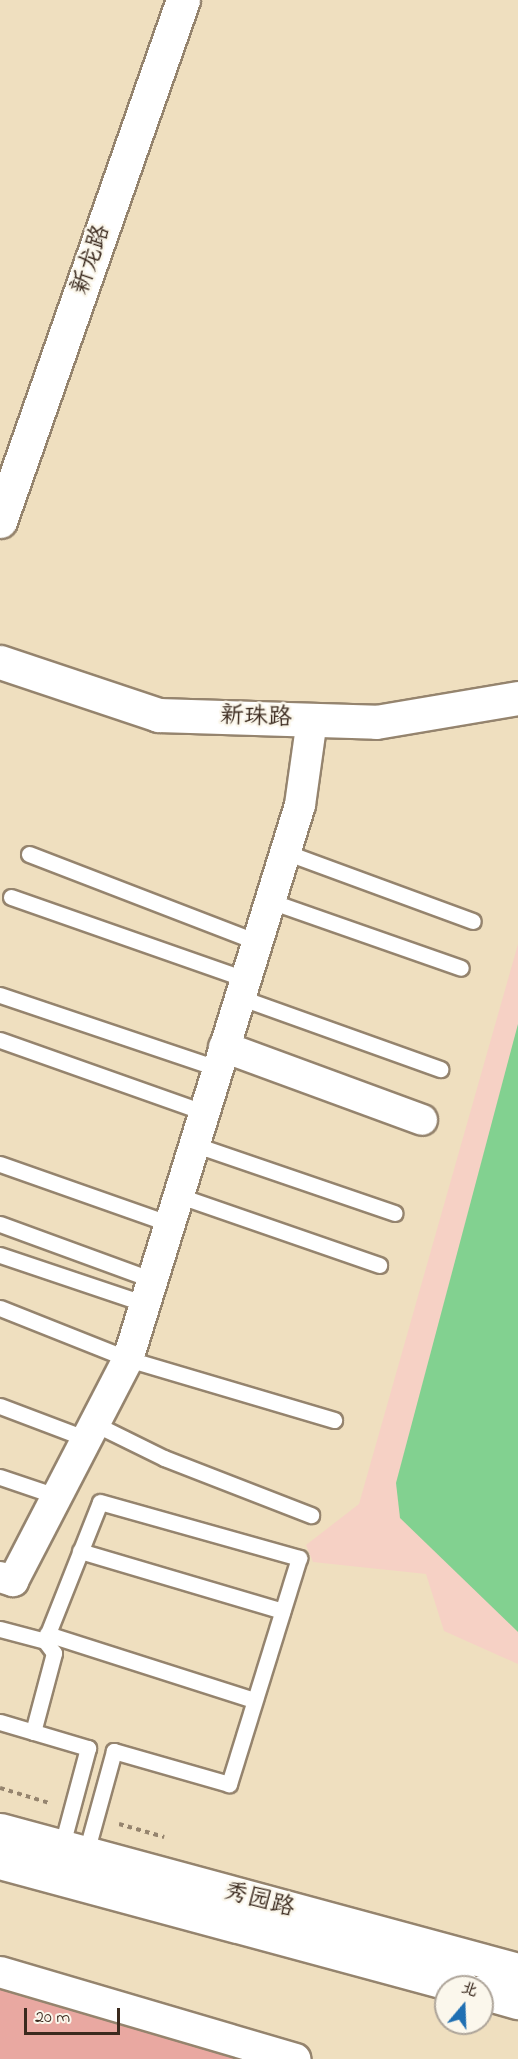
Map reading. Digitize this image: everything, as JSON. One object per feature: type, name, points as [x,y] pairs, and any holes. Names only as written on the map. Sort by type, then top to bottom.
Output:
[{"type":"street","name":"新龙路","points":[[0,521],[183,0]]},
{"type":"street","name":"新珠路","points":[[0,662],[158,715],[376,722],[518,698]]},
{"type":"street","points":[[0,1577],[13,1581],[93,1432],[128,1359],[146,1291],[285,852],[307,773],[312,720]]},
{"type":"street","points":[[220,1057],[422,1120]]},
{"type":"street","name":"秀园路","points":[[0,1830],[68,1866],[434,1978]]},
{"type":"street","name":"秀园路","points":[[0,1862],[68,1866],[518,1970]]},
{"type":"street","points":[[0,1972],[256,2054],[295,2059]]},
{"type":"street","points":[[494,1995],[518,2002]]},
{"type":"lane","points":[[285,852],[473,921]]},
{"type":"lane","points":[[29,854],[257,942]]},
{"type":"lane","points":[[11,897],[440,1069]]},
{"type":"lane","points":[[270,901],[461,968]]},
{"type":"lane","points":[[0,995],[220,1057]]},
{"type":"lane","points":[[0,1040],[203,1112]]},
{"type":"lane","points":[[193,1144],[395,1213]]},
{"type":"lane","points":[[0,1164],[168,1223]]},
{"type":"lane","points":[[177,1195],[379,1265]]},
{"type":"lane","points":[[0,1224],[146,1291]]},
{"type":"lane","points":[[0,1255],[146,1291]]},
{"type":"lane","points":[[0,1308],[128,1359],[334,1420]]},
{"type":"lane","points":[[0,1406],[93,1432],[311,1515]]},
{"type":"lane","points":[[0,1477],[59,1497]]},
{"type":"lane","points":[[33,1732],[54,1653],[46,1637],[100,1502],[299,1558],[229,1784],[114,1751],[99,1803],[68,1866]]},
{"type":"lane","points":[[80,1551],[282,1611]]},
{"type":"lane","points":[[0,1629],[46,1637],[254,1700]]},
{"type":"lane","points":[[0,1722],[88,1748],[75,1796],[68,1866]]},
{"type":"shaded area","points":[[518,944],[518,1664],[444,1631],[426,1574],[313,1562],[306,1545],[359,1504]]},
{"type":"green space","points":[[518,1024],[518,1632],[400,1518],[396,1483]]},
{"type":"building","points":[[0,1985],[250,2059],[0,2059]]}]
